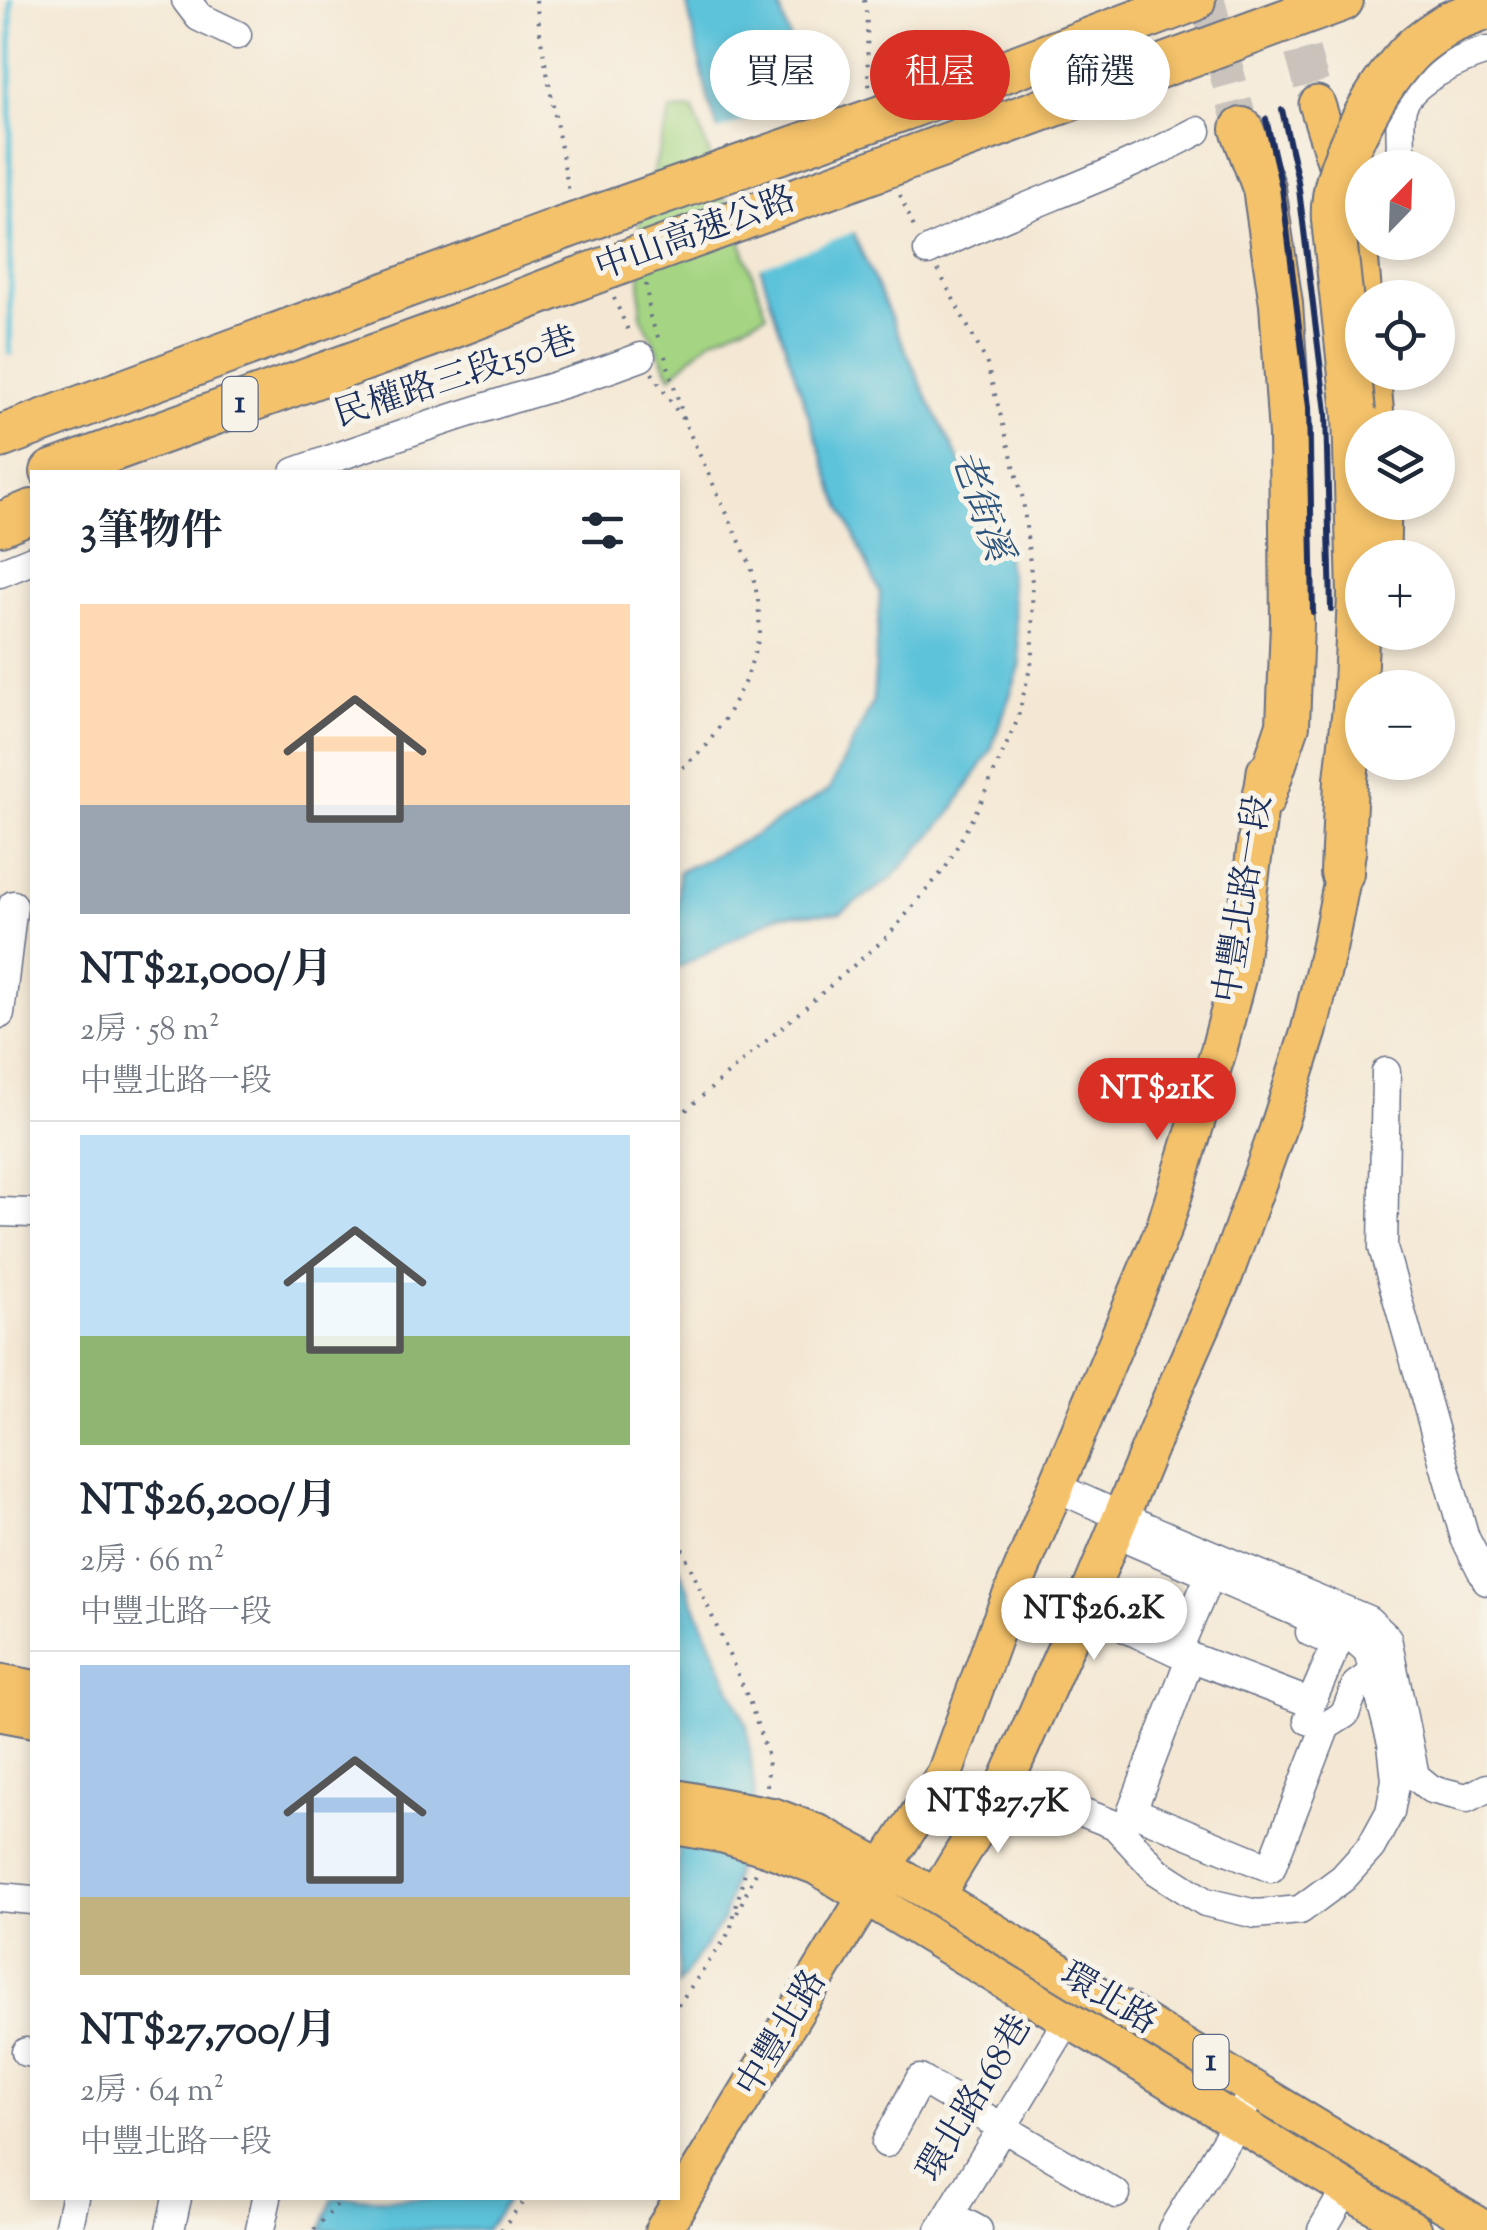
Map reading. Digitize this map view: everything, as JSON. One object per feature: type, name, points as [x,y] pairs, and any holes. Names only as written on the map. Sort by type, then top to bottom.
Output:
[{"type":"highway","name":"中山高速公路","points":[[1010,65],[1194,0]]},
{"type":"highway","name":"中山高速公路","points":[[58,470],[429,336],[908,172],[1342,0]]},
{"type":"highway","points":[[1364,410],[1333,220],[1336,182],[1375,96],[1409,52],[1430,34],[1469,15]]},
{"type":"highway","name":"中山高速公路","points":[[0,437],[289,328],[572,210],[870,114]]},
{"type":"highway","points":[[1242,128],[1264,188],[1281,304],[1290,434],[1292,623],[1288,724],[1263,798]]},
{"type":"highway","name":"1","points":[[0,416],[289,328]]},
{"type":"highway","name":"1","points":[[130,470],[429,336]]},
{"type":"highway","points":[[0,491],[30,481]]},
{"type":"highway","points":[[0,524],[30,511]]},
{"type":"highway","points":[[1288,724],[1293,741],[1304,746],[1318,749],[1332,741],[1340,723],[1351,650]]},
{"type":"highway","points":[[1342,873],[1356,650]]},
{"type":"main road","points":[[1317,104],[1345,184]]},
{"type":"main road","name":"中豐北路一段","points":[[866,1898],[945,1772],[998,1626],[1165,1225],[1238,976],[1263,798],[1276,613],[1276,422],[1242,128]]},
{"type":"main road","points":[[866,1898],[936,1896],[1006,1782],[1225,1275],[1277,1131],[1313,1014],[1365,780]]},
{"type":"main road","points":[[0,1682],[30,1688]]},
{"type":"main road","points":[[0,1714],[30,1719]]},
{"type":"main road","name":"1","points":[[680,1799],[764,1831]]},
{"type":"main road","name":"1","points":[[680,1827],[723,1834],[764,1831]]},
{"type":"main road","name":"環北路","points":[[764,1831],[819,1832],[884,1867],[1486,2230]]},
{"type":"main road","name":"環北路","points":[[764,1831],[866,1898],[1414,2230]]},
{"type":"main road","name":"中豐北路","points":[[664,2230],[866,1898]]},
{"type":"street","points":[[186,0],[198,17],[236,35]]},
{"type":"street","points":[[1402,150],[1401,109],[1410,92],[1422,81],[1487,51]]},
{"type":"street","points":[[928,251],[978,226],[1162,150],[1197,130]]},
{"type":"street","name":"民權路三段150巷","points":[[300,470],[641,357]]},
{"type":"street","points":[[0,573],[30,561]]},
{"type":"street","points":[[0,1014],[13,905]]},
{"type":"street","points":[[1386,1072],[1383,1248],[1465,1538],[1487,1581]]},
{"type":"street","points":[[0,1212],[30,1214]]},
{"type":"street","points":[[1058,1488],[1368,1620],[1387,1638],[1415,1776],[1431,1789],[1468,1798],[1487,1788]]},
{"type":"street","points":[[1006,1782],[1115,1826],[1157,1871],[1205,1902],[1256,1914],[1300,1910],[1343,1878],[1371,1847],[1390,1812],[1396,1780],[1392,1743],[1368,1652],[1350,1634],[1134,1542],[1122,1518]]},
{"type":"street","points":[[1166,1558],[1164,1570],[1337,1643],[1311,1703],[1181,1661]]},
{"type":"street","points":[[1204,1589],[1132,1811],[1271,1868],[1326,1726],[1344,1714],[1356,1685],[1373,1673]]},
{"type":"street","points":[[1080,1615],[1278,1711],[1326,1726]]},
{"type":"street","points":[[0,1897],[30,1900]]},
{"type":"street","name":"環北路168巷","points":[[946,2223],[1067,2021]]},
{"type":"street","points":[[886,2144],[920,2079],[1116,2194]]},
{"type":"street","points":[[1172,2230],[1254,2088]]},
{"type":"street","points":[[1322,2230],[1346,2189]]},
{"type":"street","points":[[68,2230],[75,2200]]},
{"type":"street","points":[[170,2230],[177,2200]]},
{"type":"street","points":[[260,2230],[267,2200]]},
{"type":"street","points":[[946,2223],[978,2230]]},
{"type":"path","points":[[536,0],[572,210]]},
{"type":"path","points":[[864,0],[870,76]]},
{"type":"path","points":[[680,1115],[888,936],[946,867],[1018,722],[1033,656],[1032,582],[1024,500],[986,361],[910,222],[908,172]]},
{"type":"path","points":[[592,282],[685,423],[751,566],[758,600],[760,634],[747,677],[730,712],[707,745],[680,770]]},
{"type":"path","points":[[646,283],[650,317],[685,423]]},
{"type":"path","points":[[680,1543],[750,1700],[768,1757],[764,1831],[731,1927],[680,2002]]},
{"type":"path","points":[[731,1927],[764,1831]]},
{"type":"path","points":[[314,2230],[341,2200]]},
{"type":"path","points":[[501,2230],[524,2200]]},
{"type":"green space","points":[[693,109],[767,314],[710,340],[671,376],[641,316],[639,219],[671,111]]},
{"type":"water","points":[[686,0],[777,0],[787,30],[710,30],[710,104]]},
{"type":"water","name":"老街溪","points":[[715,120],[817,120],[857,242],[928,399],[1006,551],[1021,664],[991,750],[950,814],[891,879],[840,913],[779,915],[680,967],[680,871],[750,838],[829,790],[873,702],[880,593],[833,488]]},
{"type":"water","points":[[680,1571],[747,1726],[755,1795],[723,1920],[680,1982]]},
{"type":"water","points":[[332,2200],[508,2200],[486,2230],[321,2230]]},
{"type":"pier","points":[[747,120],[822,120],[859,230],[755,269],[714,132]]},
{"type":"waterway","points":[[10,353],[11,0]]},
{"type":"tunnel","points":[[1207,0],[1242,129]]},
{"type":"tunnel","points":[[1288,0],[1317,104]]},
{"type":"railway","points":[[1282,110],[1298,181],[1326,412],[1331,609]]},
{"type":"railway","points":[[1266,119],[1282,188],[1309,407],[1313,612]]}]
